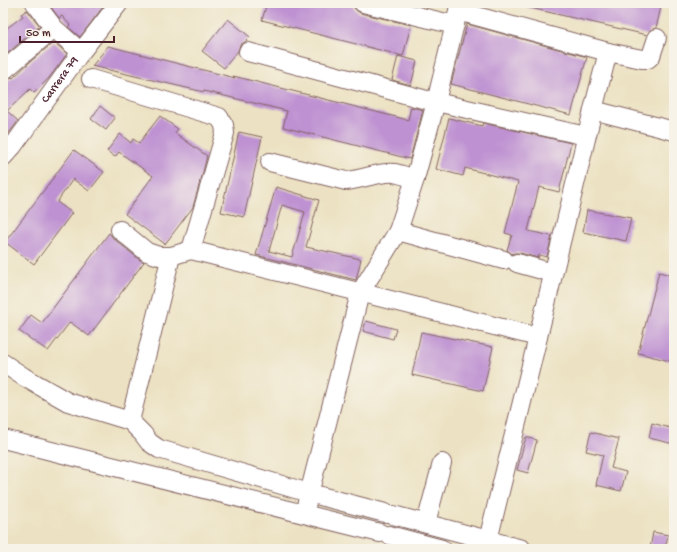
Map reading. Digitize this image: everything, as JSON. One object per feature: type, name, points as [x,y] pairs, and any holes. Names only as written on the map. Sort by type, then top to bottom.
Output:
[{"type":"street","points":[[35,3],[54,28],[81,52]]},
{"type":"street","name":"Carrera 79","points":[[3,157],[13,146],[81,52],[119,3]]},
{"type":"street","points":[[363,3],[458,13],[608,52],[642,59],[648,59],[651,56],[656,38]]},
{"type":"street","points":[[304,514],[360,293],[398,231],[415,179],[458,13]]},
{"type":"street","points":[[3,70],[54,28]]},
{"type":"street","points":[[248,52],[436,102],[586,136]]},
{"type":"street","points":[[488,540],[586,136],[608,52]]},
{"type":"street","points":[[91,79],[219,117],[224,125],[225,133],[191,250]]},
{"type":"street","points":[[593,110],[674,131]]},
{"type":"street","points":[[270,162],[346,181],[355,181],[386,173],[394,173],[415,179]]},
{"type":"street","points":[[120,230],[147,252],[159,256],[171,256],[191,250],[538,337]]},
{"type":"street","points":[[398,231],[553,273]]},
{"type":"street","points":[[130,421],[171,256]]},
{"type":"street","points":[[3,364],[68,402],[130,421],[149,442],[159,449],[310,493],[522,549]]},
{"type":"street","points":[[3,439],[442,549]]},
{"type":"street","points":[[426,523],[442,463]]},
{"type":"building","points":[[48,3],[106,3],[80,37],[68,27],[70,25],[62,16],[59,18]]},
{"type":"building","points":[[267,3],[353,3],[353,6],[360,13],[411,25],[403,56],[262,20]]},
{"type":"building","points":[[527,3],[662,3],[656,28],[650,30],[647,35],[526,7]]},
{"type":"building","points":[[27,10],[40,26],[3,57],[3,31],[23,16],[21,14]]},
{"type":"building","points":[[228,19],[250,37],[240,45],[238,51],[224,68],[202,51]]},
{"type":"building","points":[[467,24],[587,57],[571,115],[451,84]]},
{"type":"building","points":[[54,42],[67,54],[49,78],[34,93],[30,89],[7,111],[18,121],[3,141],[3,85]]},
{"type":"building","points":[[108,46],[408,120],[411,107],[423,110],[410,159],[283,127],[287,111],[92,66]]},
{"type":"building","points":[[398,56],[417,61],[411,85],[392,80]]},
{"type":"building","points":[[100,106],[115,118],[106,130],[91,119]]},
{"type":"building","points":[[160,116],[178,129],[175,133],[207,156],[193,207],[165,244],[125,214],[153,176],[119,152],[115,157],[107,151],[120,134],[131,143],[133,139],[139,143]]},
{"type":"building","points":[[449,118],[482,126],[483,123],[571,143],[559,192],[539,187],[528,231],[552,236],[547,257],[539,255],[538,258],[520,253],[512,254],[507,250],[512,235],[505,233],[518,182],[465,168],[463,176],[436,169]]},
{"type":"building","points":[[239,132],[262,137],[244,217],[221,212]]},
{"type":"building","points":[[74,150],[104,172],[89,191],[73,179],[57,202],[72,213],[34,264],[5,242]]},
{"type":"building","points":[[276,187],[319,200],[306,247],[361,259],[356,280],[256,255]],"holes":[[[282,205],[305,212],[292,257],[269,251]]]},
{"type":"building","points":[[587,210],[631,218],[626,241],[583,232]]},
{"type":"building","points":[[109,233],[113,238],[144,262],[89,336],[70,322],[48,351],[19,331],[31,315],[42,323]]},
{"type":"building","points":[[659,272],[674,276],[674,362],[638,353]]},
{"type":"building","points":[[366,321],[396,329],[393,339],[363,331]]},
{"type":"building","points":[[421,332],[493,347],[483,391],[412,375]]},
{"type":"building","points":[[652,423],[674,429],[674,444],[649,438]]},
{"type":"building","points":[[591,432],[619,439],[611,468],[626,472],[621,491],[596,485],[603,455],[586,451]]},
{"type":"building","points":[[526,437],[537,440],[528,473],[517,470]]},
{"type":"building","points":[[653,532],[668,535],[665,549],[650,549]]}]
